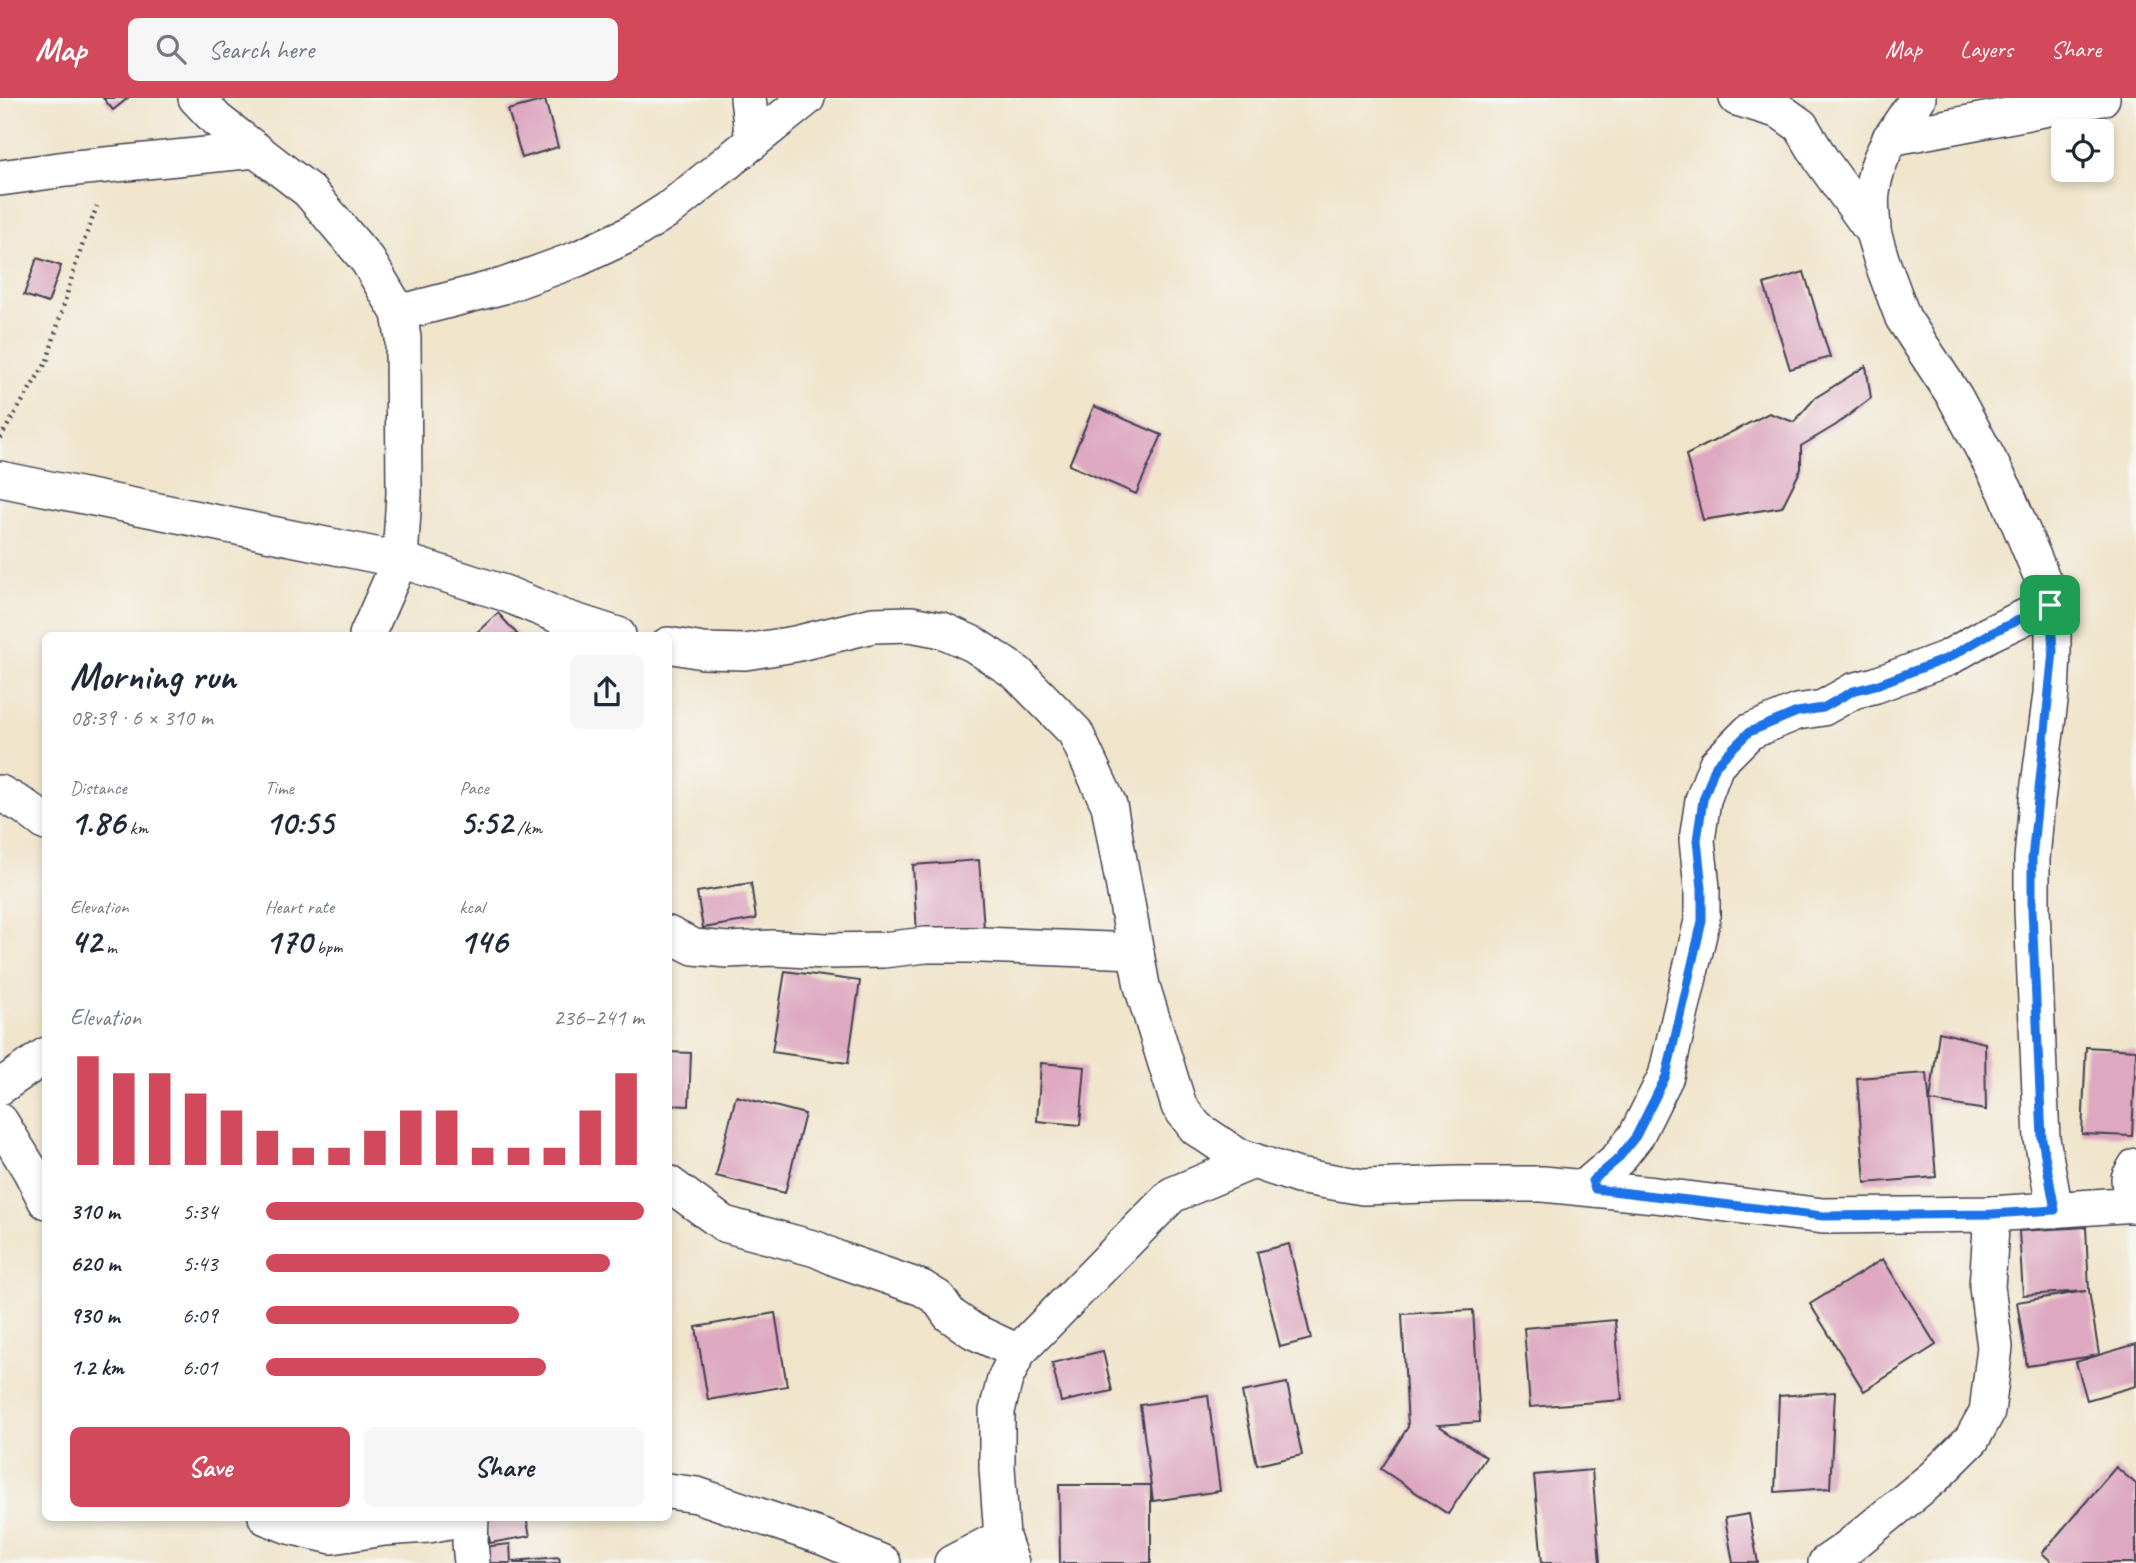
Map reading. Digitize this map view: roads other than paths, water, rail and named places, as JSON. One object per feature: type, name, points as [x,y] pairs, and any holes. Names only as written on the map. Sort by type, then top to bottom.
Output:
[{"type":"street","points":[[196,98],[217,120],[309,191],[368,261],[399,313],[403,338],[404,494],[400,560],[368,632]]},
{"type":"street","points":[[748,98],[753,142]]},
{"type":"street","points":[[399,313],[503,286],[577,259],[628,236],[669,209],[807,98]]},
{"type":"street","points":[[1737,98],[1780,111],[1801,126],[1822,161],[1873,232]]},
{"type":"street","points":[[1918,98],[1890,138],[1876,170],[1871,194],[1873,232],[1903,318],[1955,397],[2005,490],[2041,574],[2050,605],[2053,651],[2051,694],[2036,812],[2032,897],[2042,1139],[2055,1210]]},
{"type":"street","points":[[1890,138],[2102,98]]},
{"type":"street","points":[[0,178],[256,150]]},
{"type":"street","points":[[0,479],[400,560],[504,593],[562,617],[609,632]]},
{"type":"street","points":[[1595,1189],[1592,1181],[1618,1159],[1636,1136],[1666,1076],[1702,921],[1697,840],[1703,800],[1716,765],[1749,732],[1797,712],[1823,708],[1853,691],[1948,658],[1989,634],[2050,605]]},
{"type":"street","points":[[672,646],[703,651],[745,652],[795,644],[873,625],[911,624],[942,629],[972,644],[1017,673],[1075,732],[1092,763],[1109,805],[1142,986],[1179,1106],[1196,1128],[1236,1155],[1298,1176],[1363,1187],[1507,1184],[1595,1189],[1823,1216],[1992,1214],[2133,1205],[2129,1178],[2136,1166]]},
{"type":"street","points":[[0,793],[42,820]]},
{"type":"street","points":[[672,936],[694,947],[728,950],[772,948],[837,951],[982,946],[1136,951]]},
{"type":"street","points":[[0,1087],[42,1058]]},
{"type":"street","points":[[0,1121],[42,1193]]},
{"type":"street","points":[[951,1563],[1006,1550],[997,1468],[997,1411],[1005,1379],[1018,1352],[1172,1195],[1253,1161]]},
{"type":"street","points":[[672,1186],[724,1224],[816,1249],[922,1288],[938,1298],[950,1315],[973,1331],[1018,1352]]},
{"type":"street","points":[[1826,1563],[1934,1476],[1972,1439],[1987,1412],[1995,1347],[1987,1287],[1992,1214]]},
{"type":"street","points":[[672,1492],[697,1495],[825,1538],[883,1563]]},
{"type":"street","points":[[276,1521],[332,1536],[447,1521]]},
{"type":"street","points":[[470,1521],[472,1563]]}]
